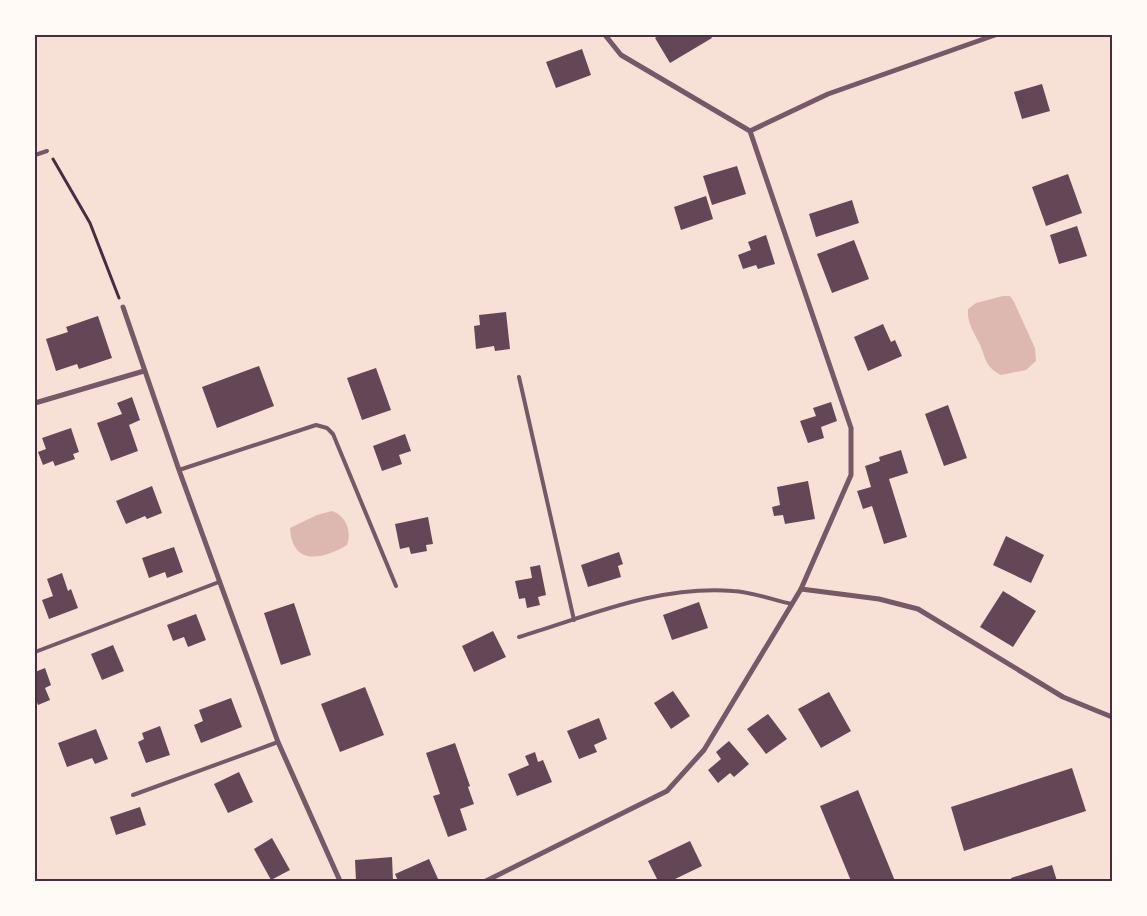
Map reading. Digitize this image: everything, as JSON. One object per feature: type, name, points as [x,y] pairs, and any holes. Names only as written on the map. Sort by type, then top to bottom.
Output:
[{"type":"street","points":[[486,881],[668,791],[704,750],[801,589],[851,474],[851,428],[750,131],[621,55],[605,35]]},
{"type":"street","points":[[750,131],[828,94],[995,35]]},
{"type":"street","points":[[123,307],[178,470],[278,742],[340,881]]},
{"type":"street","points":[[35,403],[144,371]]},
{"type":"street","points":[[801,589],[879,599],[918,609],[1063,697],[1112,717]]},
{"type":"lane","points":[[35,155],[47,150]]},
{"type":"lane","points":[[519,378],[574,620]]},
{"type":"lane","points":[[178,470],[316,425],[327,428],[333,434],[396,586]]},
{"type":"lane","points":[[35,652],[219,582]]},
{"type":"lane","points":[[519,637],[646,597],[671,592],[735,591],[792,604]]},
{"type":"lane","points":[[133,795],[278,742]]},
{"type":"path","points":[[47,150],[90,223],[123,307]]},
{"type":"shaded area","points":[[1010,296],[1014,302],[1035,348],[1036,361],[1026,370],[1001,375],[991,368],[986,360],[970,325],[968,309],[976,303]]},
{"type":"shaded area","points":[[332,511],[341,516],[347,525],[349,534],[347,545],[319,556],[302,554],[296,549],[290,528],[317,515]]},
{"type":"building","points":[[660,35],[710,35],[712,38],[670,63],[655,38]]},
{"type":"building","points":[[582,49],[591,75],[556,88],[546,62]]},
{"type":"building","points":[[1042,84],[1050,111],[1022,119],[1014,92]]},
{"type":"building","points":[[737,166],[746,194],[712,205],[703,176]]},
{"type":"building","points":[[1068,174],[1082,213],[1046,226],[1032,187]]},
{"type":"building","points":[[706,196],[713,219],[681,230],[674,207]]},
{"type":"building","points":[[852,200],[859,223],[816,237],[809,214]]},
{"type":"building","points":[[1077,226],[1087,256],[1059,264],[1050,235]]},
{"type":"building","points":[[766,235],[775,264],[758,269],[756,265],[743,269],[738,255],[751,250],[748,242]]},
{"type":"building","points":[[854,240],[869,279],[832,293],[817,254]]},
{"type":"building","points":[[506,312],[510,349],[495,351],[494,346],[476,349],[474,326],[480,325],[479,315]]},
{"type":"building","points":[[98,316],[112,358],[79,369],[77,364],[56,371],[46,339],[68,332],[66,327]]},
{"type":"building","points":[[883,324],[891,342],[895,340],[902,356],[868,371],[854,337]]},
{"type":"building","points":[[259,366],[274,406],[217,428],[202,387]]},
{"type":"building","points":[[376,368],[391,410],[362,420],[347,378]]},
{"type":"building","points":[[132,397],[140,420],[129,425],[138,451],[111,461],[97,423],[122,414],[117,403]]},
{"type":"building","points":[[831,402],[837,421],[821,427],[824,438],[808,443],[800,421],[816,416],[813,408]]},
{"type":"building","points":[[948,405],[967,458],[944,466],[925,414]]},
{"type":"building","points":[[71,428],[79,452],[73,454],[75,459],[55,466],[53,461],[43,465],[38,452],[46,449],[42,438]]},
{"type":"building","points":[[405,434],[411,451],[399,455],[402,464],[382,471],[373,446]]},
{"type":"building","points":[[901,450],[908,473],[889,479],[907,537],[884,544],[872,506],[863,509],[857,491],[871,487],[865,466],[880,461],[879,457]]},
{"type":"building","points":[[808,481],[815,519],[785,524],[783,515],[774,516],[772,507],[780,505],[777,487]]},
{"type":"building","points":[[152,486],[162,513],[147,519],[145,516],[126,524],[116,501]]},
{"type":"building","points":[[428,517],[433,544],[426,545],[427,551],[411,554],[409,547],[400,549],[395,524]]},
{"type":"building","points":[[1006,536],[1044,555],[1031,583],[993,565]]},
{"type":"building","points":[[174,547],[183,572],[167,578],[165,572],[149,578],[142,558]]},
{"type":"building","points":[[619,552],[623,564],[618,566],[621,577],[588,587],[581,565]]},
{"type":"building","points":[[540,565],[546,595],[538,597],[540,605],[527,608],[525,598],[519,599],[515,581],[532,578],[530,567]]},
{"type":"building","points":[[62,573],[68,591],[71,589],[78,608],[49,619],[42,600],[53,596],[47,579]]},
{"type":"building","points":[[1003,591],[1036,611],[1013,647],[980,627]]},
{"type":"building","points":[[699,602],[708,628],[672,640],[663,615]]},
{"type":"building","points":[[294,603],[311,655],[281,665],[264,613]]},
{"type":"building","points":[[196,614],[206,640],[188,647],[184,637],[173,641],[167,625]]},
{"type":"building","points":[[493,631],[506,657],[474,672],[462,646]]},
{"type":"building","points":[[113,645],[124,671],[102,680],[91,654]]},
{"type":"building","points":[[45,668],[51,685],[45,688],[50,700],[38,705],[35,697],[35,672]]},
{"type":"building","points":[[365,687],[384,735],[340,752],[321,704]]},
{"type":"building","points":[[673,691],[690,716],[671,729],[654,703]]},
{"type":"building","points":[[829,692],[851,731],[821,748],[798,709]]},
{"type":"building","points":[[231,698],[242,727],[201,743],[194,725],[203,721],[199,710]]},
{"type":"building","points":[[768,714],[787,739],[766,754],[747,729]]},
{"type":"building","points":[[599,718],[607,739],[594,745],[597,752],[579,759],[567,731]]},
{"type":"building","points":[[160,726],[170,755],[146,763],[138,742],[144,739],[142,733]]},
{"type":"building","points":[[96,729],[108,759],[95,764],[92,758],[67,767],[58,743]]},
{"type":"building","points":[[729,741],[749,764],[734,777],[730,773],[718,783],[708,770],[721,759],[716,752]]},
{"type":"building","points":[[455,743],[470,786],[468,787],[474,804],[460,809],[467,830],[448,837],[433,796],[440,794],[426,753]]},
{"type":"building","points":[[535,752],[538,762],[543,760],[552,782],[517,796],[508,774],[529,765],[525,756]]},
{"type":"building","points":[[1072,768],[1086,811],[964,851],[951,807]]},
{"type":"building","points":[[239,772],[253,802],[228,813],[214,784]]},
{"type":"building","points":[[858,790],[895,881],[851,881],[820,806]]},
{"type":"building","points":[[140,807],[146,825],[116,835],[110,817]]},
{"type":"building","points":[[272,838],[290,870],[271,880],[254,849]]},
{"type":"building","points":[[690,841],[702,866],[671,881],[658,881],[648,861]]},
{"type":"building","points":[[392,857],[393,881],[356,881],[355,860]]},
{"type":"building","points":[[429,859],[439,881],[398,881],[395,874]]},
{"type":"building","points":[[1052,865],[1057,881],[1012,881],[1011,878]]}]
